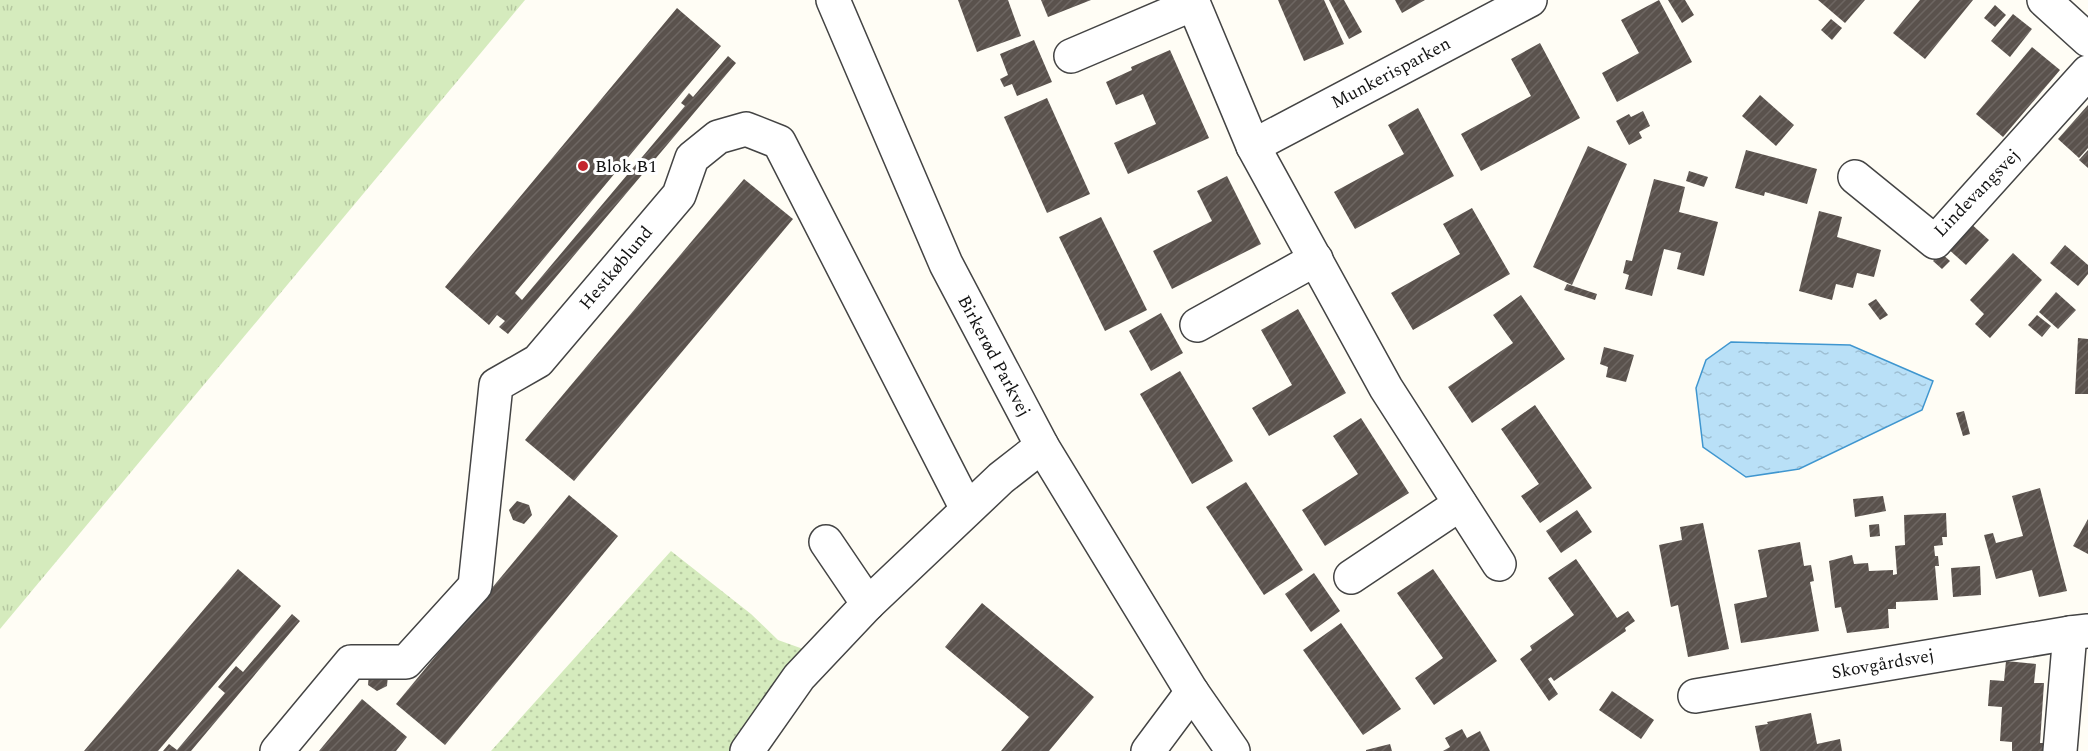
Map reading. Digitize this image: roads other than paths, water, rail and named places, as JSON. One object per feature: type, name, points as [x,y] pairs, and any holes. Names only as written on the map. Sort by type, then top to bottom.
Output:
[{"type":"street","name":"Birkerød Parkvej","points":[[833,0],[945,264],[1042,446],[1192,692],[1233,751]]},
{"type":"street","name":"Munkerisparken","points":[[1253,146],[1530,0]]},
{"type":"street","points":[[2044,0],[2088,40]]},
{"type":"street","points":[[1071,56],[1193,2],[1253,146],[1386,388],[1499,564]]},
{"type":"street","name":"Lindevangsvej","points":[[1855,177],[1935,242],[2088,72]]},
{"type":"street","name":"Hestkøblund","points":[[277,751],[351,662],[406,662],[476,586],[496,385],[538,361],[679,195],[692,158],[718,138],[746,129],[779,142],[967,509]]},
{"type":"street","points":[[1197,325],[1316,259]]},
{"type":"street","points":[[747,751],[799,676],[868,604],[1001,478],[1042,446]]},
{"type":"street","points":[[1351,577],[1460,504]]},
{"type":"street","points":[[826,543],[868,604]]},
{"type":"street","name":"Skovgårdsvej","points":[[1695,696],[2079,632],[2060,751]]},
{"type":"street","points":[[1148,751],[1192,692]]},
{"type":"water","points":[[1731,342],[1850,345],[1933,381],[1922,410],[1799,469],[1746,477],[1703,447],[1696,388],[1706,360]]},
{"type":"place","name":"Blok B1","points":[[583,166]]}]
